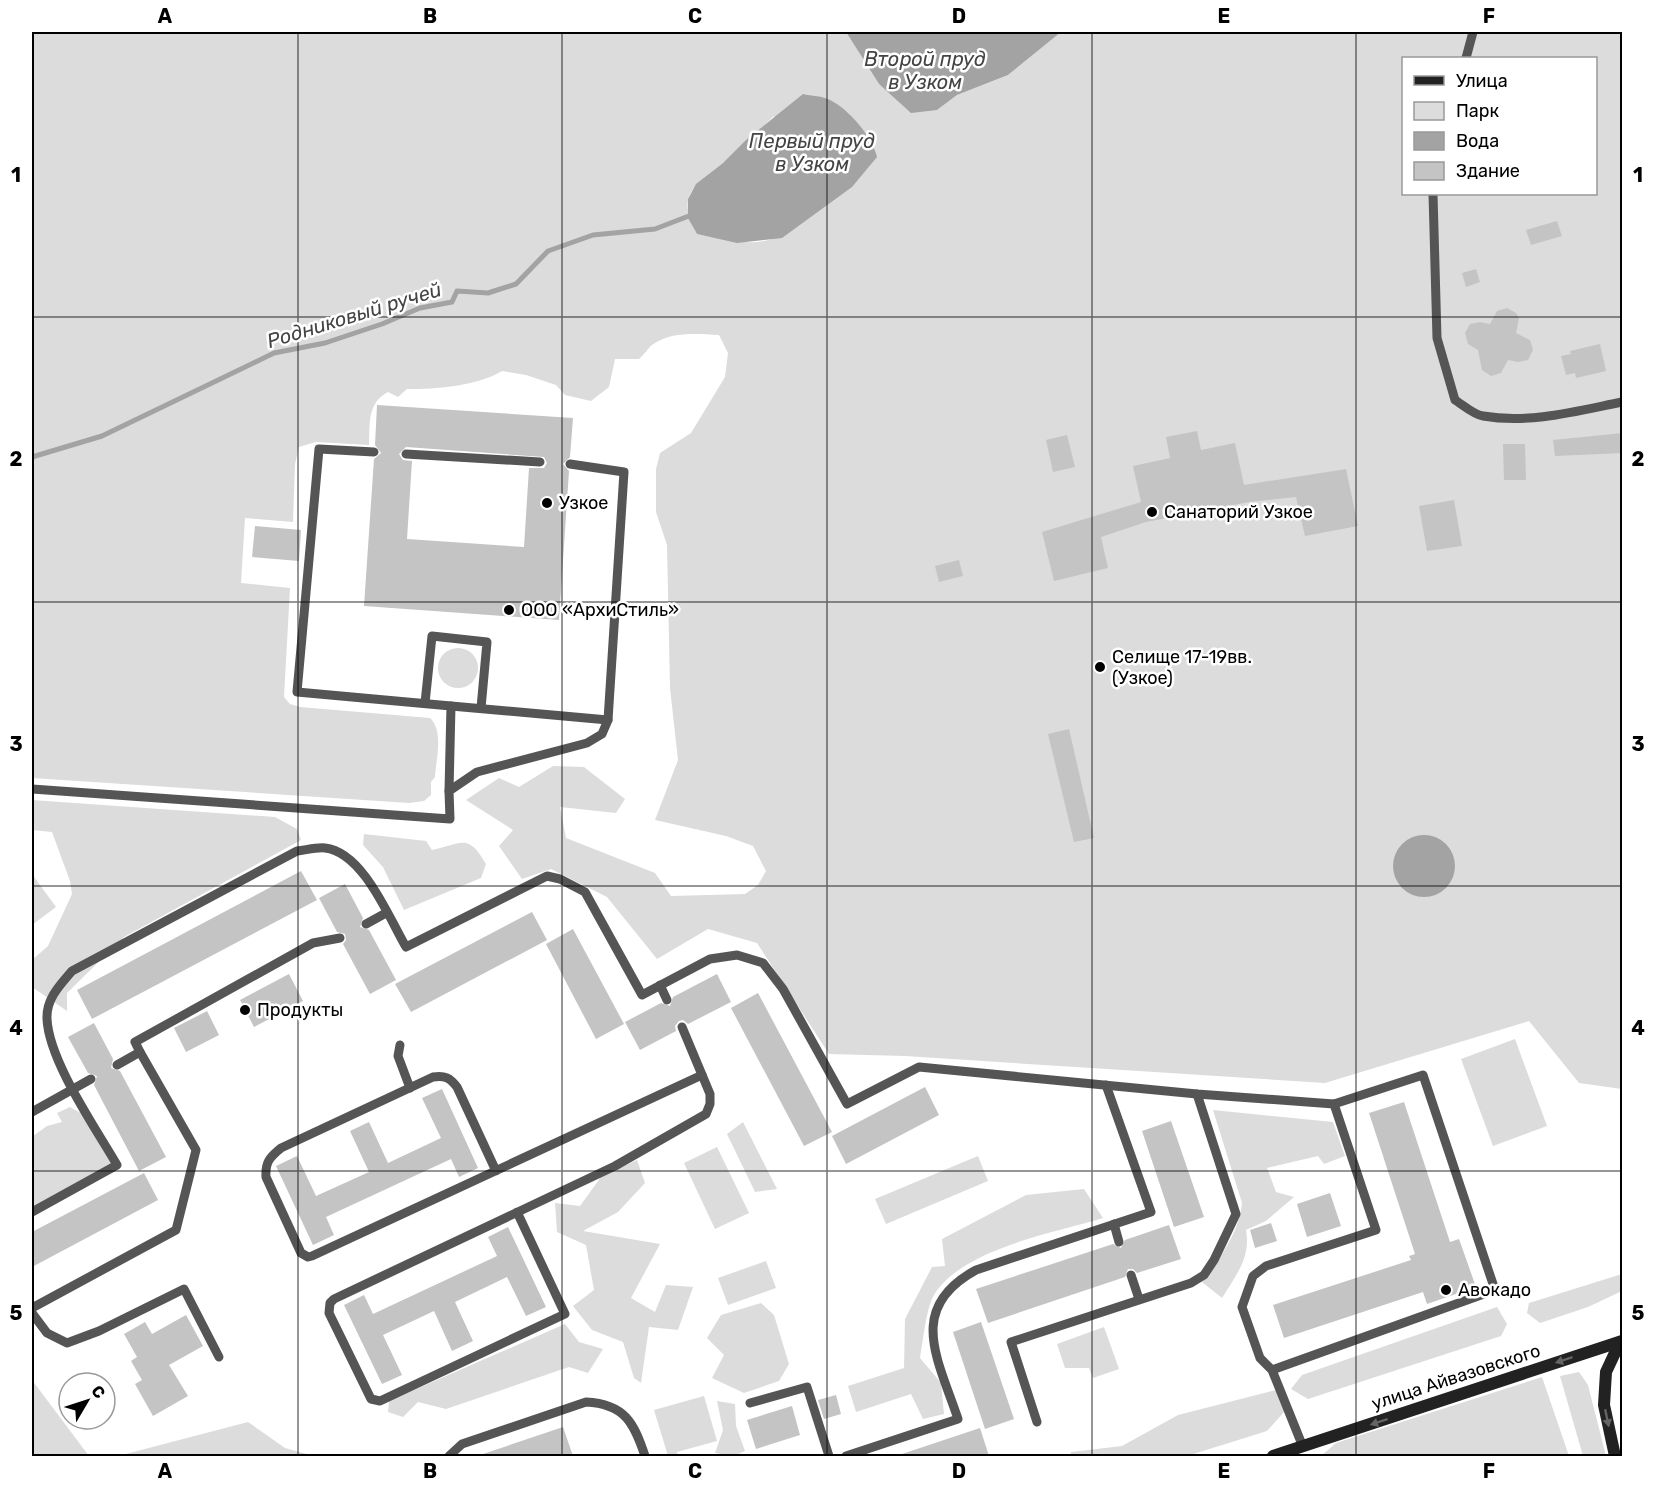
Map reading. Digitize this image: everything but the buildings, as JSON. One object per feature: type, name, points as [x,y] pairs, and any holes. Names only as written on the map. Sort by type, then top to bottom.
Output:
[{"type":"main road","name":"улица Айвазовского","points":[[1274,1456],[1305,1452],[1621,1341]]},
{"type":"main road","points":[[1616,1456],[1604,1405],[1606,1372],[1621,1341]]},
{"type":"lane","points":[[1466,57],[1473,32]]},
{"type":"lane","points":[[1433,195],[1437,338],[1455,400],[1481,416],[1510,417],[1545,417],[1623,402]]},
{"type":"lane","points":[[374,452],[319,449],[297,692],[608,720]]},
{"type":"lane","points":[[406,454],[540,462]]},
{"type":"lane","points":[[450,791],[477,772],[587,743],[602,734],[608,720],[624,472],[570,464]]},
{"type":"lane","points":[[425,703],[432,636],[487,642],[481,708]]},
{"type":"lane","points":[[32,789],[450,819],[452,706]]},
{"type":"lane","points":[[32,1212],[117,1165],[73,1089],[54,1047],[47,1018],[54,992],[72,971],[297,851],[326,848],[350,858],[369,882],[406,947],[547,876],[560,879],[585,892],[642,994],[710,959],[737,955],[763,963],[783,989],[847,1104],[919,1067],[1197,1094],[1334,1104],[1423,1076],[1496,1290],[1272,1370]]},
{"type":"lane","points":[[366,924],[386,913]]},
{"type":"lane","points":[[32,1308],[176,1230],[196,1150],[135,1042],[313,944],[340,938]]},
{"type":"lane","points":[[660,985],[667,1000]]},
{"type":"lane","points":[[517,1212],[565,1314],[380,1401],[371,1399],[329,1313],[330,1303],[517,1212],[615,1166],[706,1114],[710,1104],[710,1094],[682,1028]]},
{"type":"lane","points":[[400,1045],[398,1056],[410,1088]]},
{"type":"lane","points":[[117,1065],[140,1052]]},
{"type":"lane","points":[[496,1171],[457,1087],[451,1079],[442,1076],[433,1077],[281,1148],[269,1157],[266,1176],[301,1253],[312,1256],[496,1171],[702,1075]]},
{"type":"lane","points":[[32,1112],[91,1079]]},
{"type":"lane","points":[[846,1456],[958,1419],[934,1350],[932,1324],[938,1301],[954,1282],[975,1270],[1151,1212],[1106,1085]]},
{"type":"lane","points":[[1037,1422],[1011,1342],[1191,1283],[1204,1275],[1222,1247],[1236,1214],[1197,1094]]},
{"type":"lane","points":[[1305,1452],[1272,1370],[1260,1358],[1242,1307],[1253,1276],[1266,1266],[1376,1230],[1334,1104]]},
{"type":"lane","points":[[1114,1224],[1119,1242]]},
{"type":"lane","points":[[1131,1275],[1139,1299]]},
{"type":"lane","points":[[32,1313],[47,1333],[66,1343],[99,1331],[184,1289],[219,1358]]},
{"type":"lane","points":[[750,1403],[807,1386],[829,1456]]},
{"type":"lane","points":[[449,1456],[462,1444],[586,1402],[603,1403],[624,1415],[638,1434],[645,1456]]},
{"type":"green space","points":[[32,32],[846,32],[879,84],[937,110],[957,95],[1008,75],[1061,32],[1622,32],[1622,1089],[1579,1083],[1529,1021],[1325,1083],[905,1056],[829,1054],[757,943],[708,929],[657,959],[607,897],[551,869],[522,879],[499,846],[513,830],[466,800],[499,778],[519,787],[553,766],[584,767],[625,799],[616,813],[560,807],[566,838],[655,873],[671,896],[745,894],[758,885],[766,871],[753,846],[726,836],[655,820],[678,760],[670,688],[667,545],[656,512],[656,469],[660,453],[691,433],[725,377],[728,353],[719,335],[693,334],[667,337],[652,345],[639,359],[615,359],[609,387],[591,401],[565,395],[556,385],[526,375],[502,371],[482,380],[456,386],[407,389],[398,397],[388,392],[376,402],[373,408],[369,445],[316,442],[299,447],[295,464],[293,522],[245,518],[241,583],[290,588],[284,697],[290,704],[300,707],[430,718],[434,724],[437,730],[438,754],[435,777],[431,782],[431,795],[424,801],[409,803],[32,778]],"holes":[[[774,116],[798,225],[773,239],[761,242],[737,241],[697,234],[688,209],[688,200],[691,192],[704,178]]]},
{"type":"green space","points":[[458,648],[472,654],[478,668],[472,682],[458,688],[444,682],[438,668],[444,654]]},
{"type":"green space","points":[[32,800],[275,817],[297,829],[301,840],[124,937],[67,993],[67,1011],[32,987],[32,960],[48,946],[72,894],[70,881],[52,832],[32,830]]},
{"type":"green space","points":[[364,834],[426,841],[432,850],[458,843],[469,844],[480,854],[486,864],[481,878],[404,910],[383,867],[363,845]]},
{"type":"green space","points":[[32,874],[56,907],[32,925]]},
{"type":"green space","points":[[1515,1039],[1547,1126],[1493,1146],[1461,1059]]},
{"type":"green space","points":[[70,1107],[86,1116],[111,1163],[32,1207],[33,1136],[47,1126],[62,1122],[57,1113]]},
{"type":"green space","points":[[1213,1110],[1333,1122],[1345,1156],[1324,1164],[1318,1156],[1267,1168],[1276,1192],[1294,1197],[1266,1221],[1246,1230],[1244,1258],[1222,1298],[1202,1282],[1233,1235],[1242,1203]]},
{"type":"green space","points":[[743,1122],[777,1189],[755,1192],[727,1134]]},
{"type":"green space","points":[[717,1147],[749,1213],[715,1229],[684,1163]]},
{"type":"green space","points":[[978,1156],[988,1181],[886,1224],[875,1199]]},
{"type":"green space","points":[[637,1160],[645,1183],[618,1212],[583,1231],[660,1244],[631,1298],[655,1312],[666,1285],[693,1287],[678,1330],[649,1327],[641,1383],[634,1378],[623,1342],[592,1330],[573,1306],[594,1290],[586,1245],[557,1232],[555,1203],[580,1206],[601,1177]]},
{"type":"green space","points":[[1084,1189],[1103,1218],[1035,1237],[987,1254],[947,1279],[934,1295],[927,1316],[920,1358],[941,1383],[944,1414],[923,1419],[911,1394],[856,1412],[848,1386],[904,1368],[905,1319],[932,1267],[945,1266],[942,1239],[1026,1195]]},
{"type":"green space","points":[[766,1261],[776,1288],[728,1305],[718,1278]]},
{"type":"green space","points":[[1622,1274],[1622,1291],[1588,1307],[1540,1323],[1527,1313],[1529,1303]]},
{"type":"green space","points":[[761,1303],[774,1315],[789,1364],[779,1381],[744,1393],[712,1378],[724,1355],[707,1338],[721,1315]]},
{"type":"green space","points":[[1497,1307],[1507,1324],[1501,1336],[1308,1399],[1291,1389],[1302,1375]]},
{"type":"green space","points":[[565,1324],[579,1342],[603,1349],[588,1373],[569,1367],[446,1409],[418,1402],[403,1417],[388,1412],[389,1401]]},
{"type":"green space","points":[[1104,1327],[1119,1369],[1093,1378],[1089,1368],[1065,1368],[1057,1344]]},
{"type":"green space","points":[[1579,1372],[1588,1385],[1606,1456],[1583,1456],[1560,1376]]},
{"type":"green space","points":[[1542,1377],[1569,1456],[1321,1456],[1336,1443]]},
{"type":"green space","points":[[32,1380],[57,1413],[57,1431],[70,1431],[89,1456],[32,1456]]},
{"type":"green space","points":[[1276,1390],[1284,1412],[1267,1431],[1187,1456],[1070,1456],[1071,1452],[1122,1446],[1178,1415]]},
{"type":"green space","points":[[704,1396],[717,1441],[677,1452],[678,1456],[668,1456],[654,1410]]},
{"type":"green space","points":[[717,1401],[735,1404],[736,1426],[745,1451],[734,1456],[715,1453],[723,1430]]},
{"type":"green space","points":[[248,1422],[285,1448],[314,1456],[118,1456]]},
{"type":"water","name":"Второй пруд в Узком","points":[[846,32],[1061,32],[1008,75],[957,95],[937,110],[911,113],[879,84]]},
{"type":"water","name":"Первый пруд в Узком","points":[[803,94],[827,99],[845,110],[871,141],[877,157],[852,187],[782,238],[737,243],[697,234],[688,218],[688,199],[696,184]]},
{"type":"water","points":[[1418,835],[1430,835],[1446,844],[1453,854],[1455,866],[1453,878],[1446,888],[1430,897],[1418,897],[1407,892],[1398,883],[1393,872],[1393,860],[1398,849],[1407,840]]},
{"type":"waterway","name":"Родниковый ручей","points":[[32,457],[102,436],[274,353],[325,343],[382,324],[420,308],[452,302],[457,291],[488,293],[516,284],[548,251],[593,235],[655,229],[694,214]]},
{"type":"place","name":"Узкое","points":[[547,503]]},
{"type":"place","name":"Санаторий Узкое","points":[[1152,512]]},
{"type":"place","name":"ООО «АрхиСтиль»","points":[[509,610]]},
{"type":"place","name":"Селище 17-19вв. (Узкое)","points":[[1100,667]]},
{"type":"place","name":"Продукты","points":[[245,1010]]},
{"type":"place","name":"Авокадо","points":[[1446,1290]]}]
